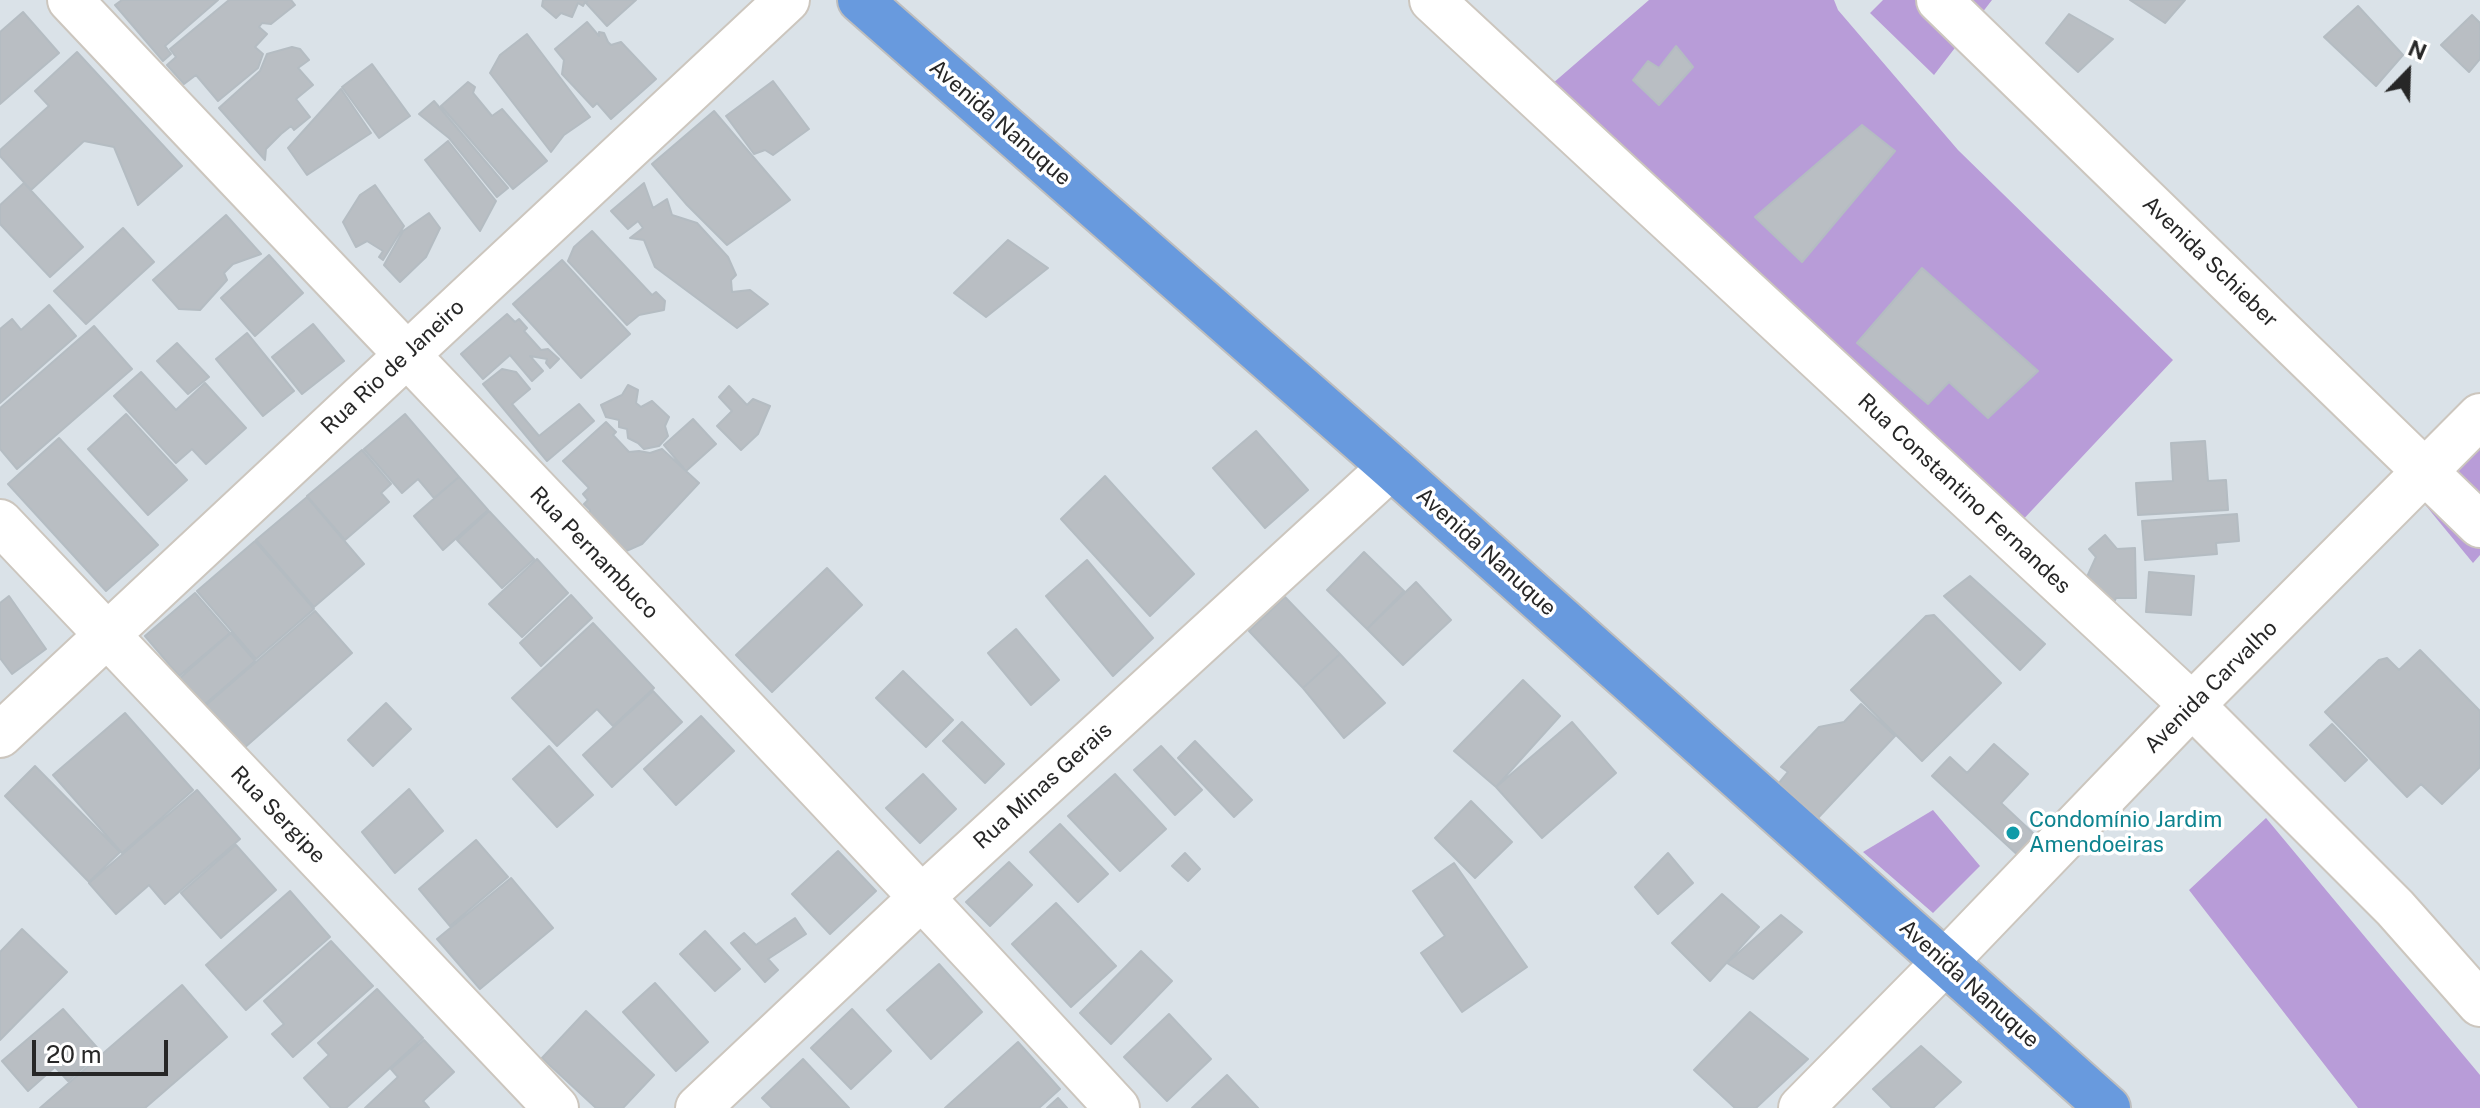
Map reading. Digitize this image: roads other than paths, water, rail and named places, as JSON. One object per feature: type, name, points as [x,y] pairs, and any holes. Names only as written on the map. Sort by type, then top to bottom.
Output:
[{"type":"main road","name":"Avenida Nanuque","points":[[860,0],[1391,467],[2108,1108]]},
{"type":"street","name":"Rua Pernambuco","points":[[70,0],[922,897],[1117,1108]]},
{"type":"street","name":"Rua Rio de Janeiro","points":[[0,735],[787,0]]},
{"type":"street","name":"Rua Constantino Fernandes","points":[[1432,0],[2192,705],[2395,908],[2480,1004]]},
{"type":"street","name":"Avenida Schieber","points":[[1939,0],[2480,525]]},
{"type":"street","name":"Avenida Carvalho","points":[[1801,1108],[2192,705],[2480,416]]},
{"type":"street","name":"Rua Minas Gerais","points":[[698,1108],[922,897],[1391,467]]},
{"type":"street","name":"Rua Sergipe","points":[[0,522],[556,1108]]},
{"type":"place","name":"Condomínio Jardim Amendoeiras","points":[[2013,833]]}]
